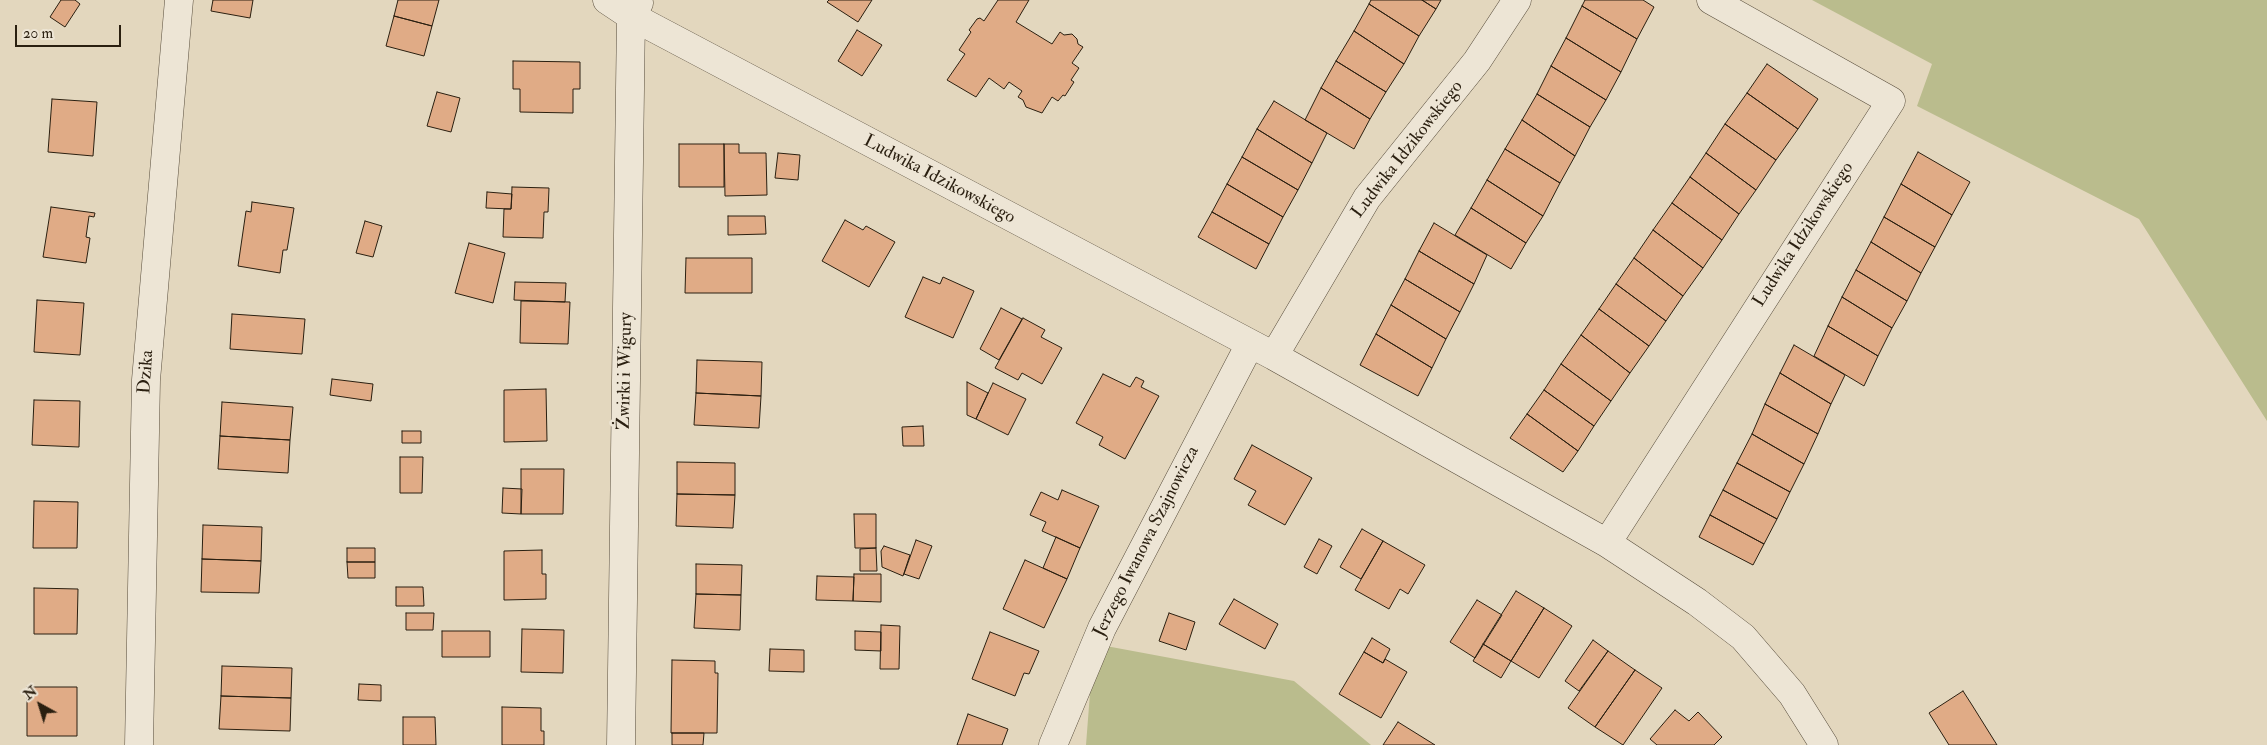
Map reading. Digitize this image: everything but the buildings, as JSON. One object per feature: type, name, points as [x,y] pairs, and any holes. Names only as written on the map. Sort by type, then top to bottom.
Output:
[{"type":"street","name":"Dzika","points":[[138,745],[146,380],[179,0]]},
{"type":"street","name":"Ludwika Idzikowskiego","points":[[607,0],[636,8],[1274,356],[1607,543],[1697,602],[1743,637],[1792,694],[1824,745]]},
{"type":"street","name":"Ludwika Idzikowskiego","points":[[1274,356],[1367,198],[1477,61],[1517,0]]},
{"type":"street","name":"Ludwika Idzikowskiego","points":[[1607,543],[1891,101],[1711,0]]},
{"type":"street","name":"Żwirki i Wigury","points":[[621,745],[636,8]]},
{"type":"street","name":"Jerzego Iwanowa Szajnowicza","points":[[1054,745],[1102,628],[1250,344]]},
{"type":"green space","points":[[1812,0],[2267,0],[2267,421],[2139,219],[1917,106],[1932,64]]},
{"type":"green space","points":[[1106,646],[1294,681],[1371,745],[1086,745],[1091,680]]}]
